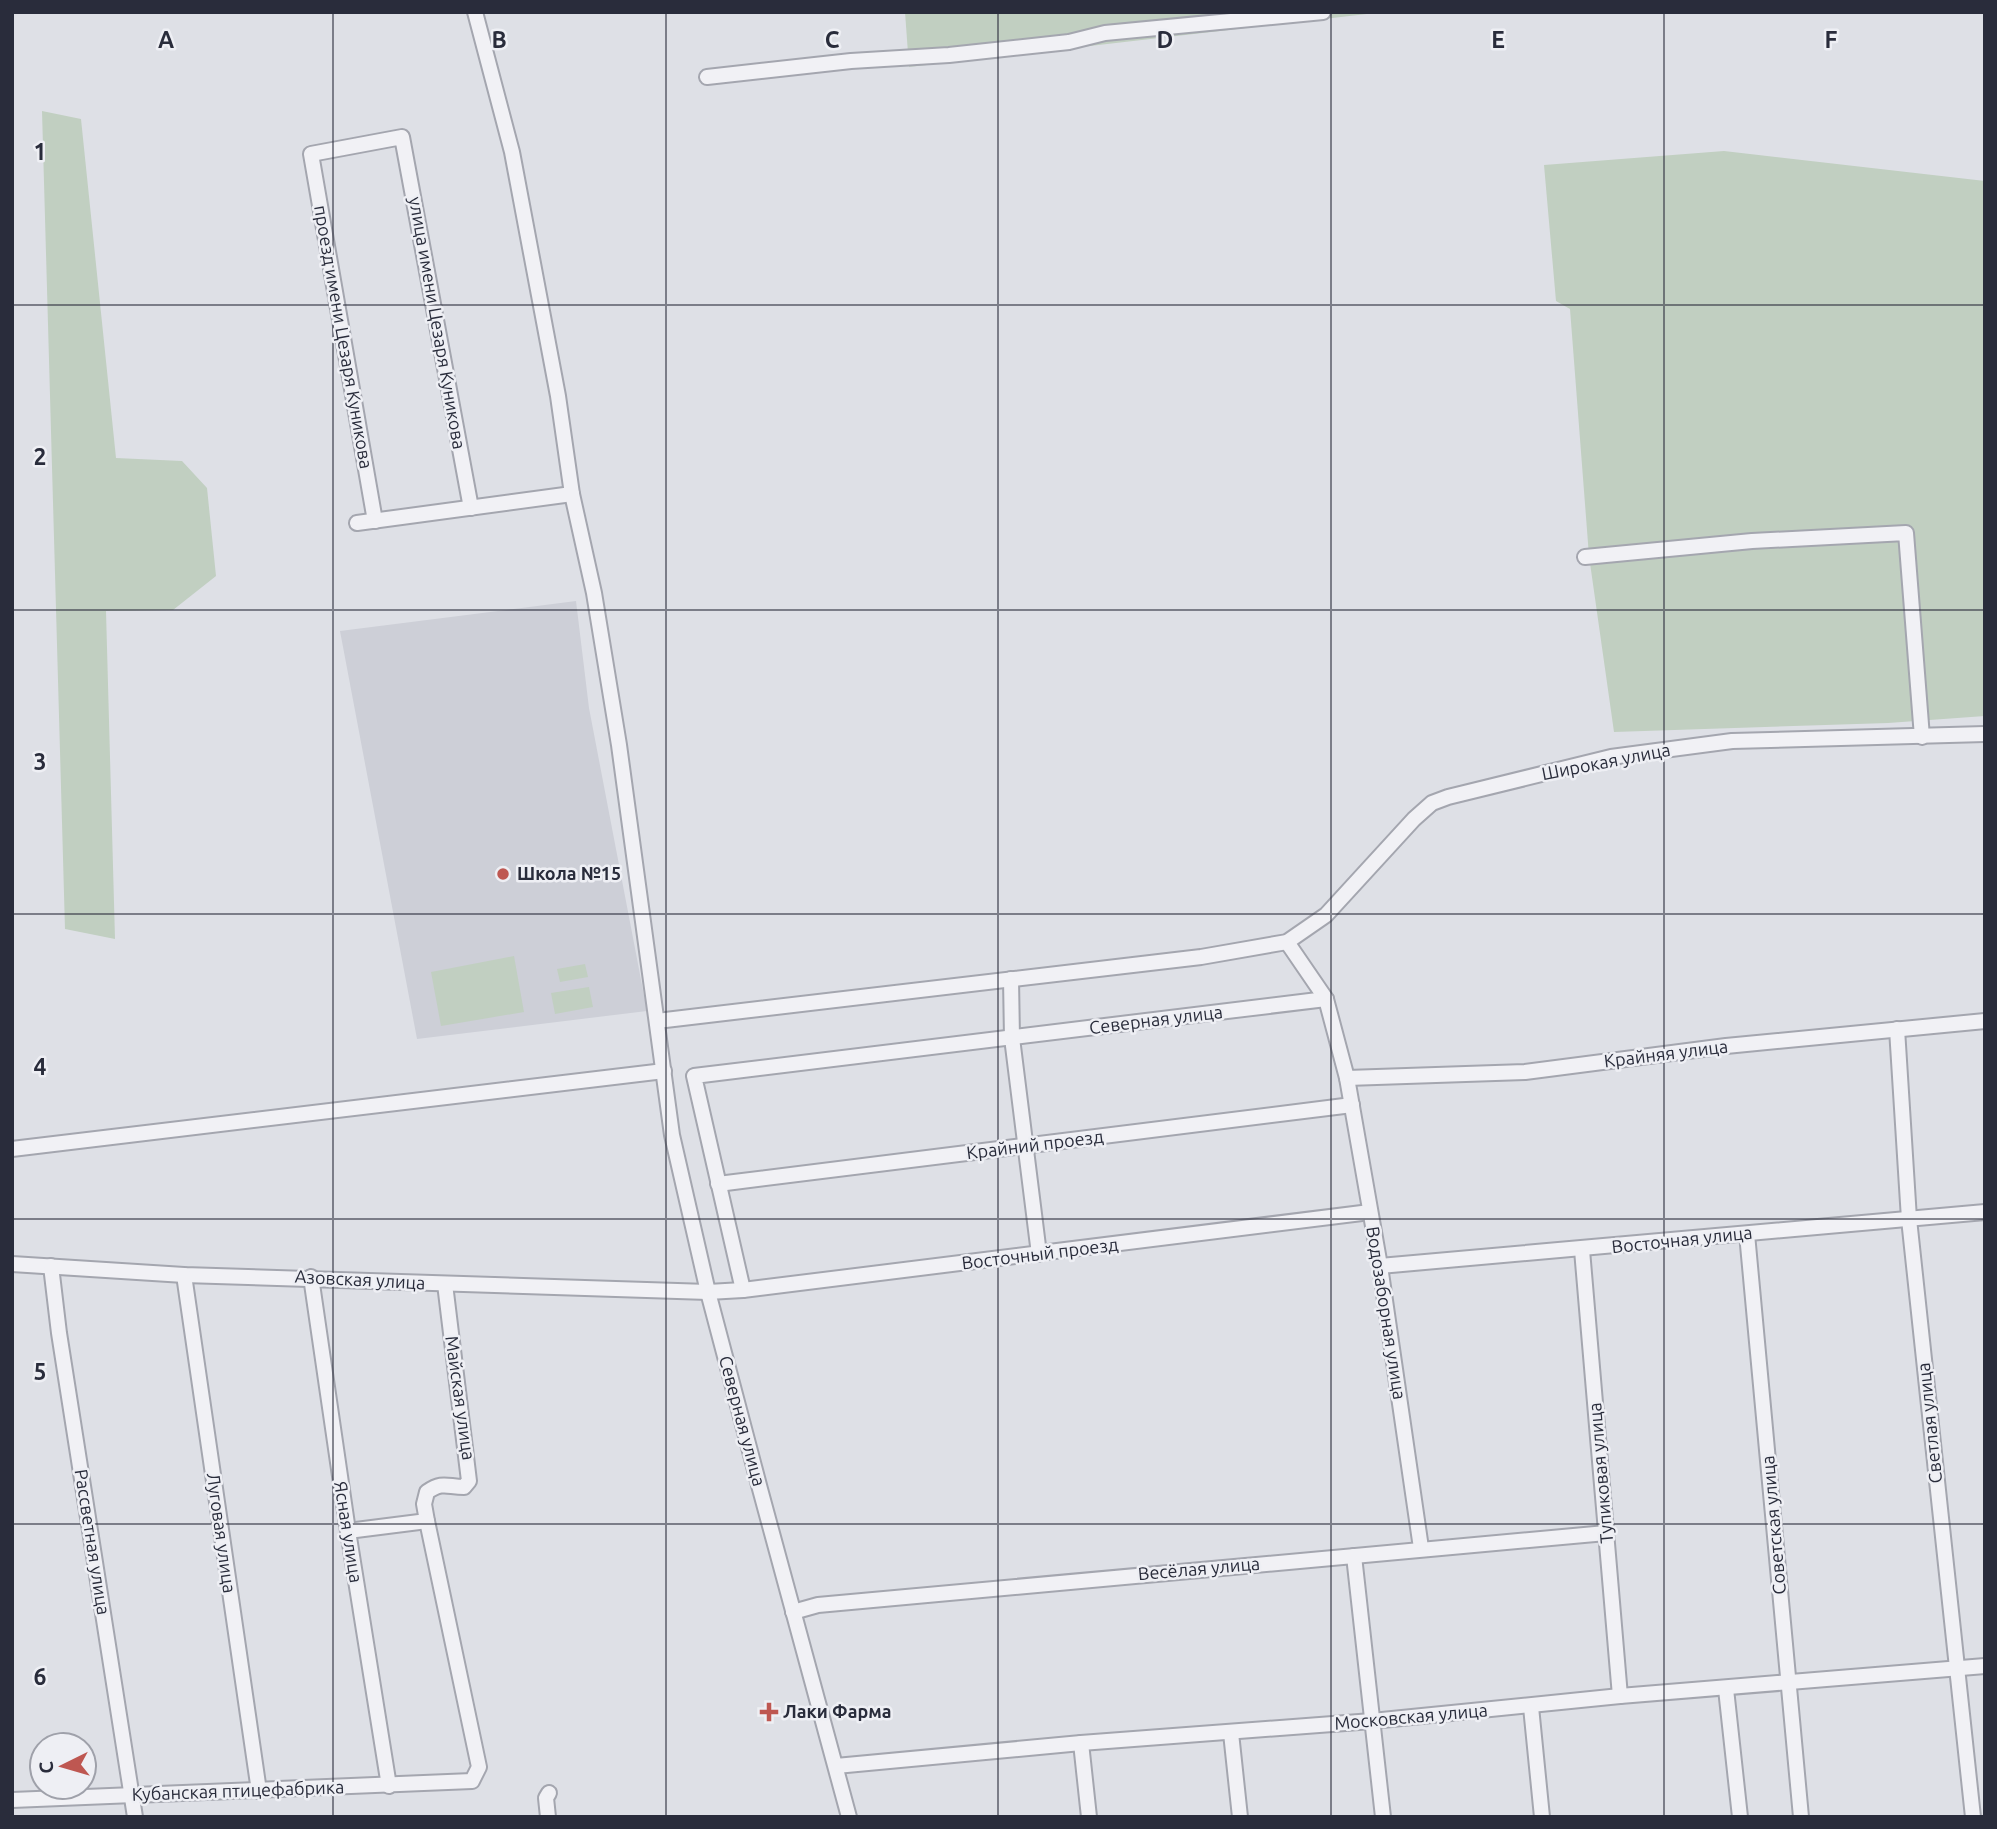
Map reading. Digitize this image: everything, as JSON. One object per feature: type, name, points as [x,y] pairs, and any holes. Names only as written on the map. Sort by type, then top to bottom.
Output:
[{"type":"street","name":"Северная улица","points":[[475,12],[512,152],[558,396],[572,494],[594,593],[625,789],[672,1135],[708,1292],[849,1817]]},
{"type":"street","points":[[707,77],[852,61],[962,54],[1069,42],[1105,33],[1323,12]]},
{"type":"street","name":"улица имени Цезаря Куникова","points":[[311,154],[402,137],[471,508]]},
{"type":"street","name":"проезд имени Цезаря Куникова","points":[[311,154],[375,521]]},
{"type":"street","points":[[357,523],[572,494]]},
{"type":"street","points":[[1585,557],[1752,541],[1906,533],[1922,737]]},
{"type":"street","name":"Широкая улица","points":[[1287,942],[1326,915],[1414,819],[1432,803],[1448,797],[1611,757],[1731,741],[1985,734]]},
{"type":"street","points":[[657,1021],[1201,957],[1287,942]]},
{"type":"street","name":"Водозаборная улица","points":[[1287,942],[1326,999],[1347,1077],[1380,1266],[1421,1548]]},
{"type":"street","points":[[1011,979],[1012,1038],[1039,1254]]},
{"type":"street","name":"Северная улица","points":[[718,1184],[694,1076],[1326,999]]},
{"type":"street","name":"Крайняя улица","points":[[1347,1077],[1525,1072],[1726,1046],[1985,1021]]},
{"type":"street","name":"Светлая улица","points":[[1897,1029],[1909,1219],[1973,1817]]},
{"type":"street","points":[[12,1149],[664,1071]]},
{"type":"street","name":"Крайний проезд","points":[[718,1184],[1352,1105]]},
{"type":"street","points":[[718,1184],[743,1290]]},
{"type":"street","name":"Восточный проезд","points":[[708,1292],[743,1290],[1370,1212]]},
{"type":"street","name":"Восточная улица","points":[[1380,1266],[1985,1212]]},
{"type":"street","name":"Советская улица","points":[[1747,1234],[1801,1817]]},
{"type":"street","name":"Тупиковая улица","points":[[1582,1250],[1620,1696]]},
{"type":"street","name":"Азовская улица","points":[[12,1264],[184,1275],[708,1292]]},
{"type":"street","name":"Рассветная улица","points":[[51,1266],[135,1817]]},
{"type":"street","name":"Луговая улица","points":[[184,1275],[259,1791]]},
{"type":"street","name":"Ясная улица","points":[[311,1278],[389,1786]]},
{"type":"street","name":"Майская улица","points":[[427,1521],[424,1504],[427,1492],[445,1484],[464,1487],[469,1480],[445,1284]]},
{"type":"street","points":[[348,1531],[427,1521]]},
{"type":"street","name":"Кубанская птицефабрика","points":[[12,1800],[472,1781],[479,1767],[427,1521]]},
{"type":"street","name":"Весёлая улица","points":[[793,1612],[832,1603],[1606,1532]]},
{"type":"street","points":[[1354,1556],[1383,1817]]},
{"type":"street","name":"Московская улица","points":[[836,1766],[1985,1666]]},
{"type":"street","points":[[1726,1689],[1740,1817]]},
{"type":"street","points":[[1531,1707],[1542,1817]]},
{"type":"street","points":[[1231,1732],[1240,1817]]},
{"type":"street","points":[[1081,1743],[1089,1817]]},
{"type":"street","points":[[548,1793],[548,1817]]},
{"type":"shaded area","name":"Школа №15","points":[[576,601],[589,708],[647,1011],[417,1039],[340,631]]},
{"type":"green space","points":[[905,12],[1384,12],[909,67]]},
{"type":"green space","points":[[42,111],[81,119],[116,458],[182,461],[207,488],[216,576],[173,610],[106,611],[115,939],[65,929]]},
{"type":"green space","points":[[1724,151],[1985,181],[1985,716],[1888,723],[1614,732],[1589,556],[1570,309],[1556,301],[1544,165]]},
{"type":"green space","points":[[514,956],[524,1012],[441,1026],[431,972]]},
{"type":"green space","points":[[585,964],[588,977],[560,982],[557,969]]},
{"type":"green space","points":[[589,987],[593,1007],[555,1014],[551,993]]},
{"type":"place","name":"Школа №15","points":[[503,874]]},
{"type":"place","name":"Лаки Фарма","points":[[769,1712]]}]
